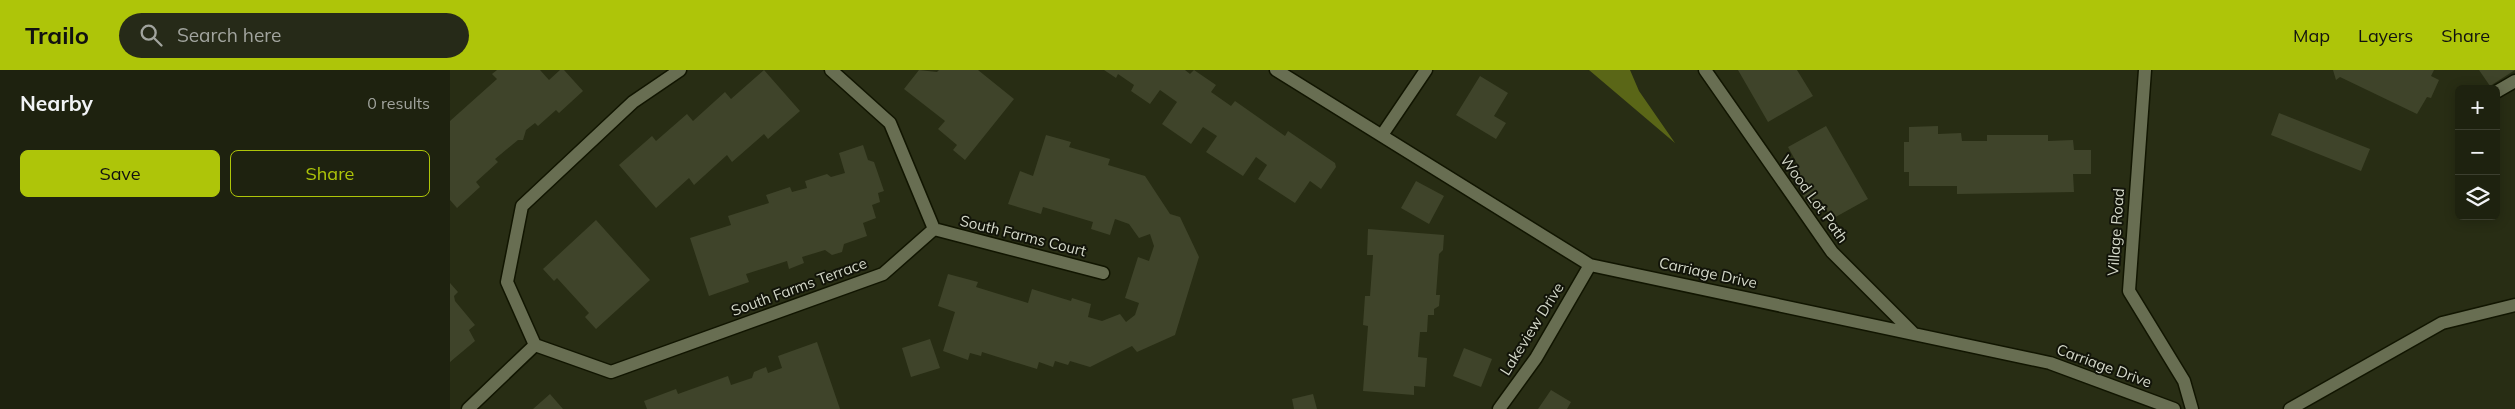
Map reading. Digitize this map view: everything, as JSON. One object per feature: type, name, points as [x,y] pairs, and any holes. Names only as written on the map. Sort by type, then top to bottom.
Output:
[{"type":"street","points":[[468,409],[535,345],[507,282],[522,206],[633,102],[680,70]]},
{"type":"street","points":[[831,70],[890,123],[934,230]]},
{"type":"street","name":"Carriage Drive","points":[[1276,70],[1590,265],[2050,363],[2174,409]]},
{"type":"street","points":[[1382,136],[1426,70]]},
{"type":"street","name":"Wood Lot Path","points":[[1705,70],[1832,252],[1913,333]]},
{"type":"street","name":"Village Road","points":[[2145,70],[2129,291],[2184,382],[2192,409]]},
{"type":"street","points":[[2500,90],[2515,81]]},
{"type":"street","name":"South Farms Terrace","points":[[535,345],[611,372],[882,274],[934,230]]},
{"type":"street","name":"South Farms Court","points":[[934,230],[1103,273]]},
{"type":"street","name":"Lakeview Drive","points":[[1499,409],[1536,358],[1590,265]]},
{"type":"street","points":[[2290,409],[2442,323],[2515,305]]},
{"type":"shaded area","points":[[1589,70],[1630,70],[1639,91],[1675,143]]},
{"type":"building","points":[[497,70],[540,70],[549,80],[560,70],[564,70],[583,91],[559,113],[556,110],[538,126],[535,123],[526,130],[523,140],[518,140],[495,159],[498,162],[476,182],[480,187],[457,208],[450,200],[450,121],[497,79],[492,74]]},
{"type":"building","points":[[764,70],[800,111],[768,139],[764,134],[732,162],[727,155],[694,185],[689,178],[656,208],[619,165],[652,136],[656,141],[687,114],[693,121],[725,92],[731,99]]},
{"type":"building","points":[[919,70],[937,72],[939,70],[978,70],[1014,99],[965,160],[953,150],[957,145],[938,129],[945,121],[904,89]]},
{"type":"building","points":[[1104,70],[1185,70],[1190,74],[1194,70],[1216,85],[1211,92],[1231,106],[1235,101],[1285,136],[1288,131],[1335,163],[1336,167],[1321,189],[1310,181],[1295,203],[1258,179],[1267,165],[1256,157],[1243,176],[1206,152],[1217,136],[1203,127],[1191,144],[1162,124],[1177,102],[1160,90],[1150,104],[1131,91],[1134,85],[1118,74],[1116,78]]},
{"type":"building","points":[[1738,70],[1797,70],[1813,96],[1768,122]]},
{"type":"building","points":[[2333,70],[2434,70],[2431,76],[2439,80],[2431,98],[2427,97],[2417,114],[2340,77],[2336,80]]},
{"type":"building","points":[[2479,70],[2515,70],[2492,85],[2489,85]]},
{"type":"building","points":[[1480,76],[1508,93],[1494,116],[1506,123],[1496,139],[1456,115]]},
{"type":"building","points":[[2279,113],[2370,149],[2361,171],[2271,135]]},
{"type":"building","points":[[1826,126],[1868,199],[1832,219],[1822,202],[1810,208],[1790,172],[1799,167],[1788,147]]},
{"type":"building","points":[[1938,126],[1938,134],[1961,133],[1962,141],[1987,141],[1987,135],[2048,135],[2048,141],[2073,140],[2074,150],[2091,150],[2091,174],[2073,174],[2074,192],[1957,194],[1957,186],[1909,186],[1909,172],[1904,172],[1904,142],[1909,142],[1909,127]]},
{"type":"building","points":[[1046,135],[1071,142],[1069,147],[1110,159],[1108,165],[1145,176],[1170,214],[1180,217],[1199,257],[1175,335],[1137,352],[1132,346],[1090,367],[1070,361],[1068,365],[1055,361],[1053,367],[1039,362],[1037,369],[982,352],[981,356],[970,353],[968,360],[943,351],[955,312],[938,306],[948,274],[978,282],[976,287],[1028,303],[1032,289],[1071,301],[1072,298],[1091,304],[1088,317],[1102,321],[1120,314],[1126,322],[1135,315],[1139,303],[1125,298],[1138,257],[1149,261],[1154,246],[1150,234],[1139,238],[1129,224],[1115,219],[1110,235],[1091,229],[1093,222],[1043,207],[1041,214],[1008,204],[1020,171],[1033,176]]},
{"type":"building","points":[[863,145],[868,160],[874,162],[884,191],[878,193],[880,202],[872,205],[876,218],[863,223],[867,236],[844,244],[842,252],[832,255],[825,250],[802,257],[804,263],[789,269],[787,261],[746,274],[749,282],[709,296],[690,238],[731,225],[728,216],[769,203],[766,195],[790,187],[792,192],[807,188],[805,181],[827,174],[831,177],[845,173],[839,153]]},
{"type":"building","points":[[1416,181],[1444,196],[1429,224],[1401,208]]},
{"type":"building","points":[[596,220],[650,280],[596,329],[585,317],[589,313],[557,278],[554,281],[543,269]]},
{"type":"building","points":[[1368,229],[1444,235],[1443,250],[1439,254],[1436,295],[1440,295],[1439,306],[1434,309],[1434,315],[1428,315],[1427,332],[1420,332],[1418,357],[1427,358],[1425,387],[1414,386],[1414,395],[1363,391],[1368,326],[1363,325],[1365,296],[1370,296],[1373,255],[1367,255]]},
{"type":"building","points":[[450,283],[458,292],[454,296],[455,301],[475,325],[469,330],[475,341],[450,362]]},
{"type":"building","points":[[930,339],[940,368],[911,377],[902,348]]},
{"type":"building","points":[[817,342],[840,409],[647,409],[644,401],[676,389],[678,394],[728,376],[731,385],[752,378],[754,372],[766,367],[768,373],[782,368],[778,356]]},
{"type":"building","points":[[1464,348],[1492,359],[1481,387],[1453,376]]},
{"type":"building","points":[[1551,390],[1571,402],[1567,409],[1538,409]]},
{"type":"building","points":[[550,394],[563,409],[533,409]]},
{"type":"building","points":[[1313,394],[1317,409],[1294,409],[1292,399]]}]
